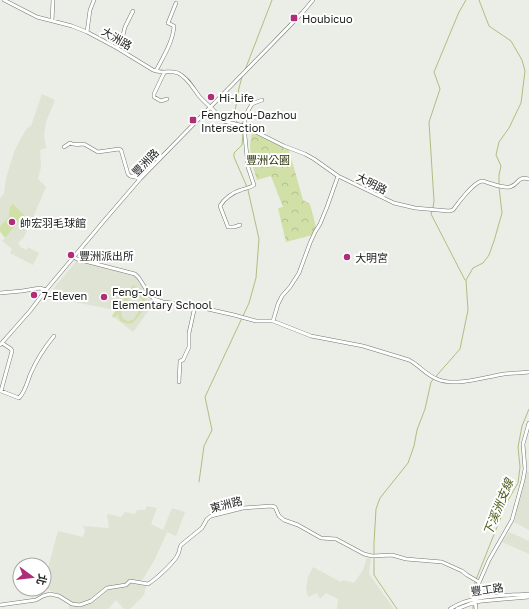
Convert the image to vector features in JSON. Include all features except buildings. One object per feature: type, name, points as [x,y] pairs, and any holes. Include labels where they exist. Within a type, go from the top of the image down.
[{"type":"street","name":"大洲路","points":[[4,0],[31,15],[87,32],[156,71],[174,72],[182,76],[211,107]]},
{"type":"street","points":[[52,21],[53,0]]},
{"type":"street","points":[[87,32],[90,10],[94,0]]},
{"type":"street","name":"豐洲路","points":[[1,344],[140,179],[313,0]]},
{"type":"street","points":[[156,71],[168,48],[174,32],[174,26],[168,23],[176,3]]},
{"type":"street","points":[[117,48],[133,11]]},
{"type":"street","points":[[165,72],[162,75],[154,98],[160,101],[167,99]]},
{"type":"street","points":[[240,225],[234,227],[228,226],[220,206],[225,199],[236,192],[248,189],[254,185],[248,167],[244,126],[249,108],[252,104],[262,100]]},
{"type":"street","name":"大明路","points":[[211,107],[219,114],[223,121],[244,126],[305,154],[338,176],[394,204],[415,208],[446,211],[453,210],[477,184],[482,182],[501,187],[508,187],[515,185],[520,178],[529,179]]},
{"type":"street","points":[[64,147],[70,143],[73,145],[84,144],[98,152],[119,149],[121,150],[128,174],[140,179]]},
{"type":"street","points":[[273,321],[282,296],[293,284],[299,273],[310,243],[327,208],[338,176]]},
{"type":"street","points":[[74,257],[135,274],[149,294],[154,299],[162,302],[194,306],[256,321],[273,321],[308,335],[363,346],[414,362],[434,378],[441,381],[467,381],[504,374],[529,372]]},
{"type":"street","points":[[0,293],[40,288],[46,290]]},
{"type":"street","points":[[179,382],[180,361],[189,347],[188,333],[194,306]]},
{"type":"street","points":[[1,344],[12,350],[1,391],[19,398],[23,394],[30,375],[44,349],[54,336]]},
{"type":"street","points":[[476,609],[475,592],[479,582],[489,560],[512,520],[525,469],[523,444],[529,423]]},
{"type":"street","name":"東洲路","points":[[0,605],[36,600],[50,594],[57,595],[72,604],[80,605],[91,602],[107,588],[126,585],[130,581],[148,584],[173,562],[179,552],[179,547],[202,528],[209,517],[214,514],[243,508],[271,506],[275,507],[279,516],[284,520],[298,525],[324,539],[336,540],[361,553],[374,556],[392,555],[406,559],[442,562],[462,570],[467,575],[479,582]]},
{"type":"street","name":"豐工路","points":[[450,609],[461,603],[494,596],[529,594]]},
{"type":"street","name":"豐工路","points":[[457,609],[475,600],[529,597]]},
{"type":"shaded area","points":[[42,94],[55,100],[46,122],[44,136],[46,148],[40,150],[41,167],[38,179],[46,187],[24,237],[18,243],[20,247],[27,250],[28,247],[39,253],[33,265],[10,253],[12,249],[2,241],[6,237],[0,232],[0,198],[4,193],[6,178],[14,152],[27,128],[31,126]]},
{"type":"shaded area","name":"Feng-Jou Elementary School","points":[[78,259],[139,278],[145,294],[156,301],[133,332],[113,316],[115,310],[59,299],[63,290],[53,289]]},
{"type":"shaded area","points":[[526,471],[529,472],[529,530],[514,522]]},
{"type":"shaded area","points":[[147,506],[157,508],[151,524],[163,530],[172,508],[185,512],[176,536],[167,532],[155,559],[140,584],[146,586],[144,595],[130,609],[124,609],[116,600],[108,609],[69,609],[69,604],[65,598],[52,591],[51,557],[58,531],[83,537],[85,531],[83,526],[109,528],[108,514],[121,517],[125,512],[135,514],[137,510],[145,510]]},
{"type":"shaded area","points":[[509,532],[529,541],[529,554],[502,542]]},
{"type":"shaded area","points":[[367,557],[371,559],[369,574],[394,609],[337,609],[338,599],[326,593],[320,599],[317,593],[308,597],[306,589],[308,577],[313,567],[341,582],[343,580],[354,583],[363,570]]},
{"type":"green space","name":"豐洲公園","points":[[252,131],[289,150],[303,200],[310,204],[316,227],[312,235],[286,242],[278,208],[283,207],[271,176],[257,180],[251,161],[250,145]]},
{"type":"green space","name":"帥宏羽毛球館","points":[[13,204],[24,215],[5,238],[0,231],[0,227],[9,217],[10,207]]},
{"type":"green space","points":[[133,285],[136,286],[132,293],[143,296],[146,301],[145,307],[140,315],[133,323],[128,324],[120,321],[118,314],[114,318],[112,316]],"holes":[[[130,297],[138,297],[141,299],[142,305],[133,320],[127,321],[123,319],[121,313],[124,305]]]},
{"type":"waterway","points":[[245,70],[272,0]]},
{"type":"waterway","points":[[433,208],[434,201],[429,122],[440,89],[434,72],[459,12],[466,0]]},
{"type":"waterway","points":[[479,0],[489,26],[511,41],[522,60],[525,71],[521,103],[509,128],[499,142],[496,155],[501,166],[499,184]]},
{"type":"waterway","points":[[238,124],[234,117],[242,77]]},
{"type":"waterway","points":[[240,127],[243,133],[242,145],[234,153],[234,157],[247,187]]},
{"type":"waterway","points":[[397,609],[374,575],[376,509],[380,498],[408,463],[414,446],[417,430],[425,409],[431,382],[460,349],[468,310],[466,280],[473,268],[483,263],[489,255],[494,241],[502,213],[499,187]]},
{"type":"waterway","points":[[199,482],[204,446],[212,430],[205,397],[249,303],[256,278],[259,239],[248,190]]},
{"type":"waterway","points":[[432,211],[431,214],[465,280]]},
{"type":"waterway","name":"下溪洲支線","points":[[474,592],[477,577],[507,502],[518,483],[520,467],[518,447],[522,426],[529,409]]},
{"type":"place","name":"Houbicuo","points":[[294,18]]},
{"type":"place","name":"Hi-Life","points":[[211,97]]},
{"type":"place","name":"Fengzhou-Dazhou Intersection","points":[[193,120]]},
{"type":"place","name":"帥宏羽毛球館","points":[[12,222]]},
{"type":"place","name":"豐洲派出所","points":[[71,255]]},
{"type":"place","name":"大明宮","points":[[347,257]]},
{"type":"place","name":"7-Eleven","points":[[34,295]]},
{"type":"place","name":"Feng-Jou Elementary School","points":[[104,297]]}]
